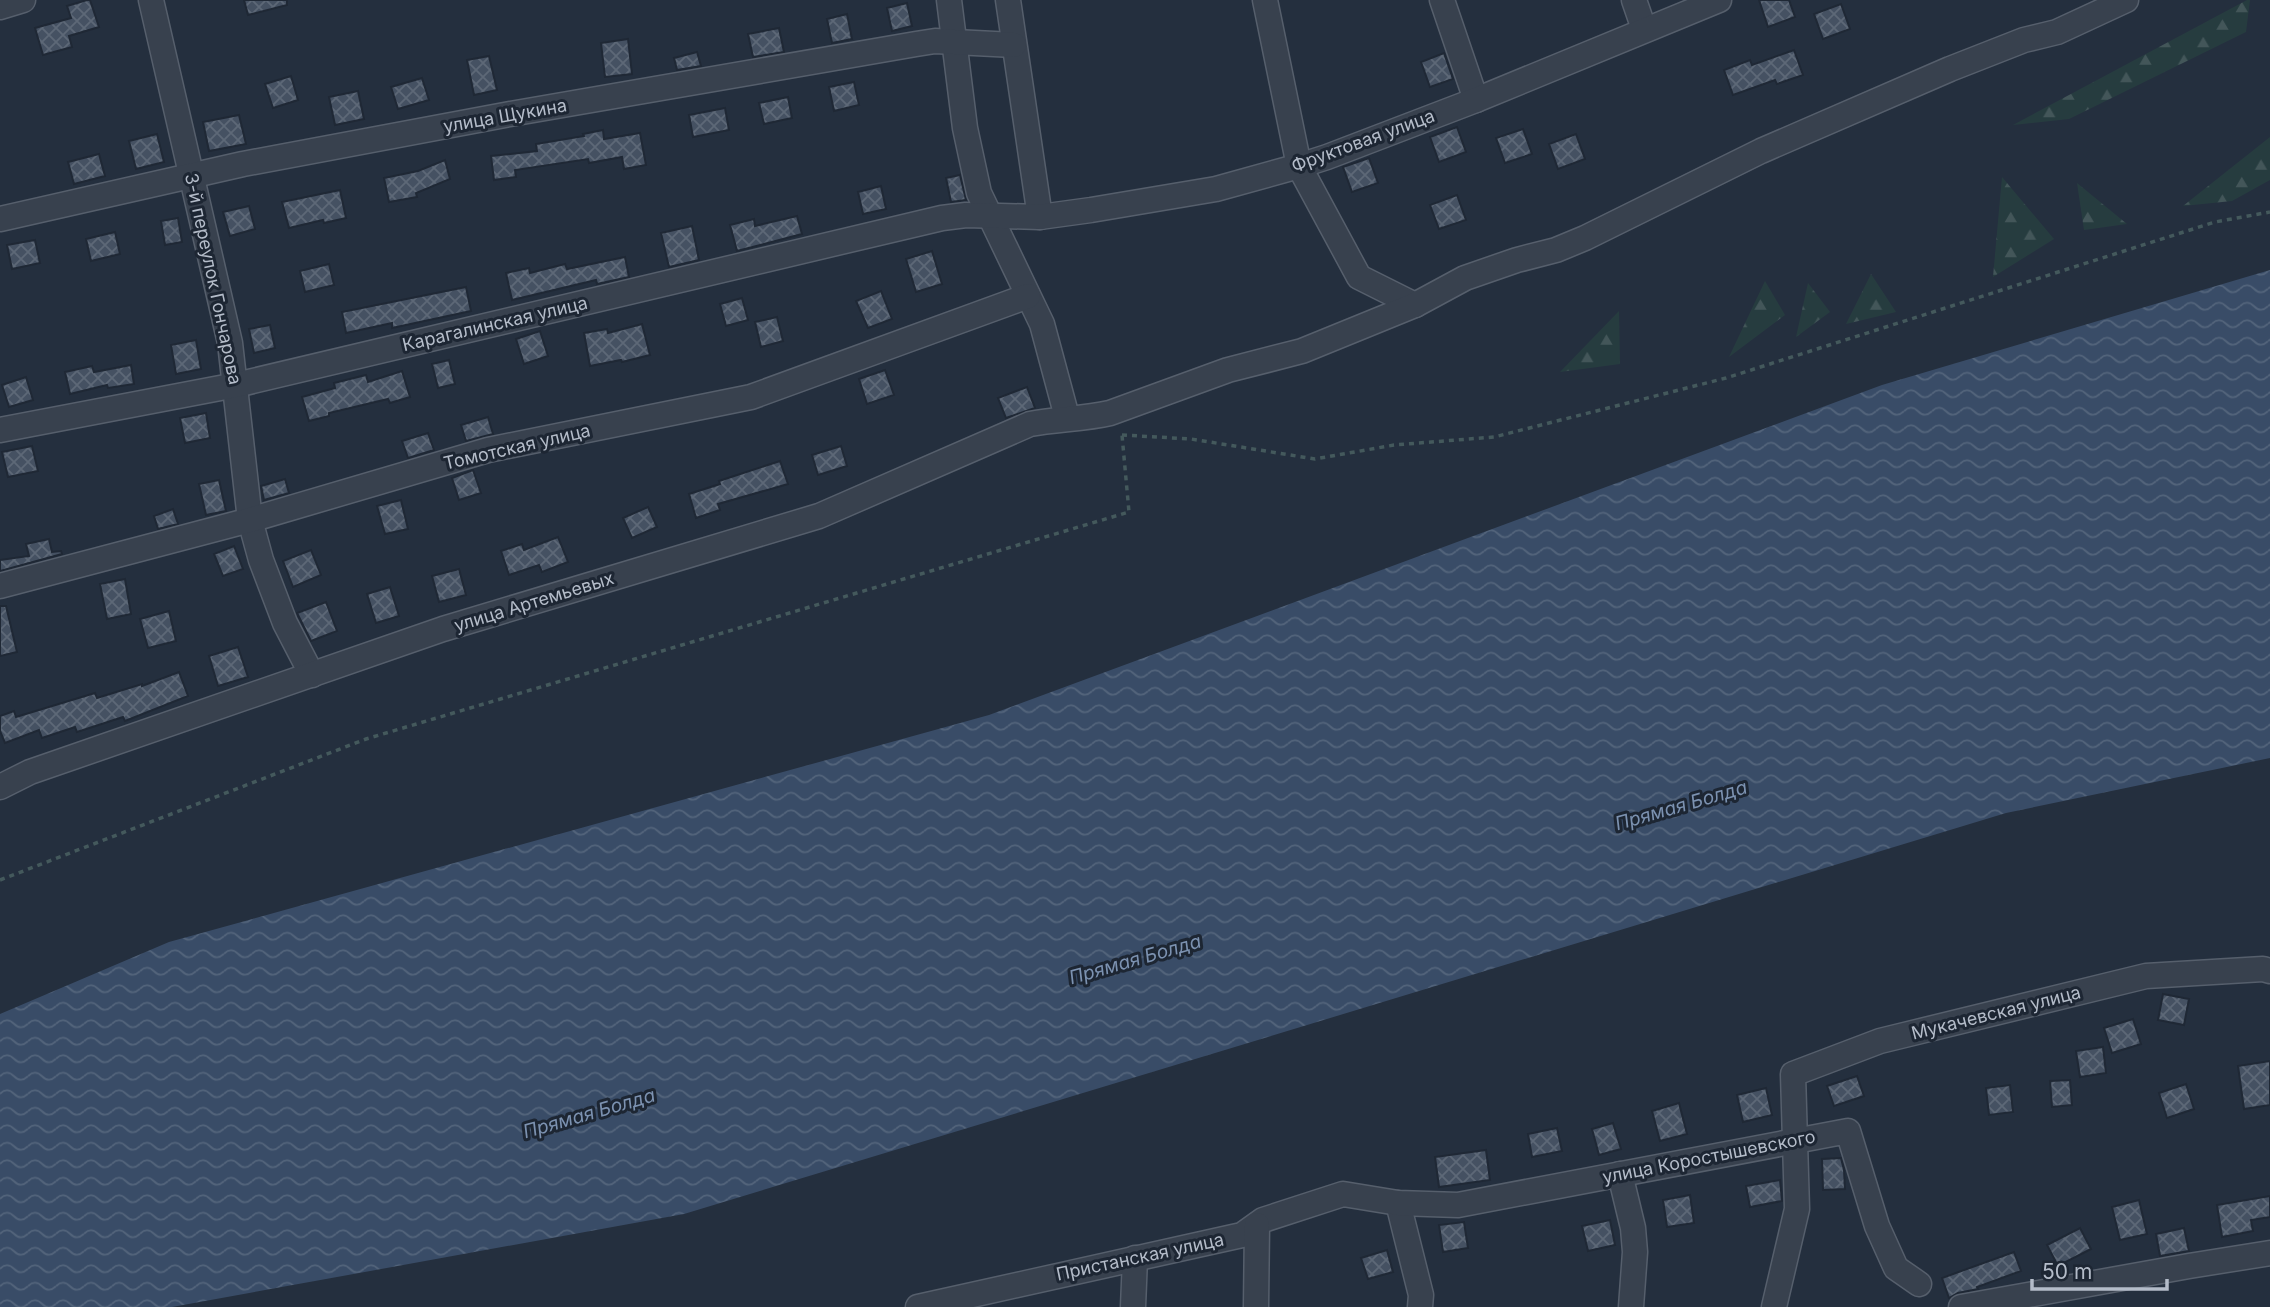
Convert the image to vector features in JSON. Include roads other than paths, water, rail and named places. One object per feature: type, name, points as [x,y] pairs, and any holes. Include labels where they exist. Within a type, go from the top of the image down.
[{"type":"street","points":[[0,7],[23,0]]},
{"type":"street","name":"3-й переулок Гончарова","points":[[152,0],[230,343],[250,520],[261,560],[285,623],[312,676]]},
{"type":"street","points":[[949,0],[965,128],[979,193],[1042,324],[1068,417]]},
{"type":"street","points":[[1008,0],[1040,217]]},
{"type":"street","points":[[1265,0],[1299,166],[1359,277],[1415,305]]},
{"type":"street","points":[[1442,0],[1476,100]]},
{"type":"street","points":[[1634,0],[1644,29]]},
{"type":"street","name":"Фруктовая улица","points":[[989,216],[1040,217],[1216,189],[1299,166],[1476,100],[1719,0]]},
{"type":"street","name":"улица Артемьевых","points":[[0,787],[30,772],[443,629],[819,516],[1030,424],[1068,417],[1090,418],[1110,413],[1228,370],[1302,351],[1415,305],[1465,278],[1556,250],[1585,238],[1761,151],[1950,68],[2024,40],[2057,32],[2126,0]]},
{"type":"street","name":"улица Щукина","points":[[0,219],[243,164],[510,114],[916,44],[953,42],[1014,45]]},
{"type":"street","name":"Карагалинская улица","points":[[0,430],[236,385],[942,218],[989,216]]},
{"type":"street","name":"Томотская улица","points":[[0,586],[250,520],[488,450],[751,397],[1028,296]]},
{"type":"street","name":"Мукачевская улица","points":[[1796,1141],[1793,1074],[1880,1041],[2146,976],[2270,971]]},
{"type":"street","name":"улица Коростышевского","points":[[1398,1203],[1458,1205],[1848,1130],[1877,1226],[1896,1268],[1919,1284]]},
{"type":"street","points":[[1774,1307],[1797,1209],[1796,1141]]},
{"type":"street","points":[[1620,1174],[1633,1228],[1635,1252],[1631,1307]]},
{"type":"street","name":"Пристанская улица","points":[[918,1307],[1242,1235],[1263,1220],[1343,1194],[1398,1203]]},
{"type":"street","points":[[1398,1203],[1421,1295],[1419,1307]]},
{"type":"street","points":[[1256,1307],[1257,1224]]},
{"type":"street","points":[[1961,1307],[2270,1253]]},
{"type":"street","points":[[1133,1307],[1135,1258]]},
{"type":"water","name":"Прямая Болда","points":[[2270,270],[2270,758],[2006,813],[684,1214],[172,1307],[0,1307],[0,1014],[169,942],[989,715],[1882,385]]}]
